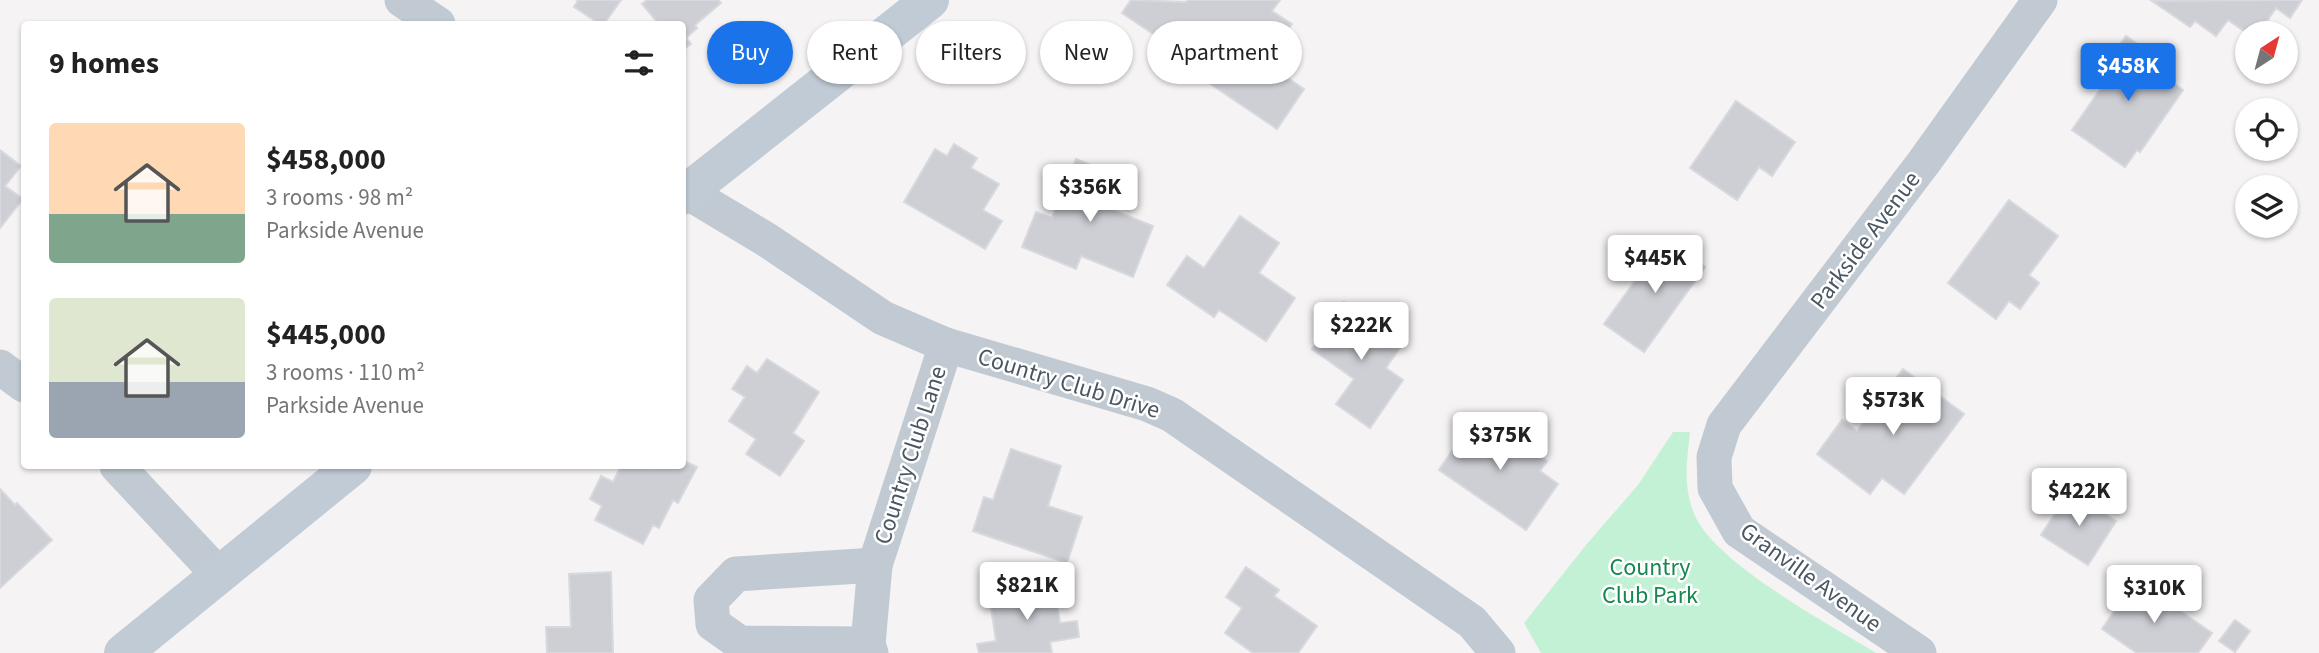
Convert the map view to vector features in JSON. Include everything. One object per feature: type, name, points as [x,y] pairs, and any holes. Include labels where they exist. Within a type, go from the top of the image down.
[{"type":"street","points":[[402,0],[434,21]]},
{"type":"street","points":[[686,190],[930,0]]},
{"type":"street","name":"Parkside Avenue","points":[[1715,488],[1714,457],[1724,425],[1910,181],[2039,0]]},
{"type":"street","name":"Country Club Drive","points":[[686,193],[766,240],[883,318],[946,345],[1147,404],[1172,415],[1472,622],[1498,653]]},
{"type":"street","name":"Country Club Lane","points":[[875,565],[736,573],[711,600],[713,624],[740,643],[869,648],[875,565],[946,345]]},
{"type":"street","points":[[0,367],[21,383]]},
{"type":"street","points":[[120,469],[219,575]]},
{"type":"street","points":[[123,653],[349,469]]},
{"type":"street","name":"Granville Avenue","points":[[1715,488],[1739,531],[1919,653]]},
{"type":"green space","name":"Country Club Park","points":[[1673,432],[1690,432],[1687,472],[1693,511],[1704,530],[1722,550],[1773,590],[1876,653],[1541,653],[1524,623],[1638,485]]},
{"type":"building","points":[[576,0],[621,0],[606,21],[595,21],[574,7],[578,1]]},
{"type":"building","points":[[647,0],[718,0],[721,3],[695,25],[697,28],[686,38],[686,21],[656,21],[642,4]]},
{"type":"building","points":[[1131,0],[1280,0],[1272,11],[1287,21],[1147,21],[1147,30],[1122,13]]},
{"type":"building","points":[[2302,0],[2290,18],[2276,8],[2267,21],[2235,21],[2235,25],[2228,20],[2216,36],[2195,21],[2190,27],[2152,1]]},
{"type":"building","points":[[2126,36],[2168,66],[2162,75],[2183,90],[2140,152],[2137,150],[2125,167],[2072,130],[2108,78],[2100,73]]},
{"type":"building","points":[[1210,84],[1297,84],[1304,89],[1277,129]]},
{"type":"building","points":[[1736,101],[1795,142],[1772,176],[1759,167],[1737,200],[1690,168]]},
{"type":"building","points":[[954,144],[977,158],[971,168],[999,184],[983,210],[1002,221],[985,249],[904,202],[935,149],[947,156]]},
{"type":"building","points":[[0,150],[21,166],[5,186],[21,198],[21,202],[0,228]]},
{"type":"building","points":[[1076,159],[1125,179],[1113,210],[1153,226],[1133,277],[1081,256],[1076,269],[1022,247],[1036,212],[1052,218]]},
{"type":"building","points":[[2009,200],[2058,236],[2029,275],[2039,283],[2020,309],[2009,301],[1996,319],[1948,283]]},
{"type":"building","points":[[1240,216],[1279,243],[1259,273],[1295,298],[1266,341],[1219,310],[1214,317],[1167,285],[1187,256],[1204,268]]},
{"type":"building","points":[[1666,238],[1705,267],[1644,352],[1604,324]]},
{"type":"building","points":[[1344,302],[1404,342],[1386,368],[1403,380],[1370,428],[1336,404],[1354,379],[1312,349]]},
{"type":"building","points":[[767,359],[819,392],[793,433],[804,441],[780,476],[746,454],[756,439],[729,421],[745,397],[732,389],[747,366],[757,373]]},
{"type":"building","points":[[1903,369],[1964,414],[1904,494],[1882,478],[1870,494],[1817,454],[1842,420],[1857,431]]},
{"type":"building","points":[[1477,414],[1547,461],[1540,471],[1558,484],[1526,530],[1439,470]]},
{"type":"building","points":[[1011,449],[1061,466],[1048,506],[1082,517],[1067,563],[973,531],[984,497],[993,500]]},
{"type":"building","points":[[686,462],[697,467],[678,503],[673,500],[659,528],[653,525],[643,544],[595,520],[602,506],[590,499],[601,476],[613,482],[620,469],[686,469]]},
{"type":"building","points":[[0,489],[52,540],[0,588]]},
{"type":"building","points":[[2070,491],[2116,521],[2088,565],[2041,535]]},
{"type":"building","points":[[1246,567],[1279,590],[1274,596],[1317,626],[1298,653],[1253,653],[1225,633],[1242,608],[1226,597]]},
{"type":"building","points":[[611,572],[613,653],[547,653],[546,627],[571,627],[569,574]]},
{"type":"building","points":[[2136,580],[2212,633],[2198,653],[2137,653],[2102,629]]},
{"type":"building","points":[[1054,584],[1060,623],[1077,621],[1079,637],[1050,642],[1052,653],[979,653],[977,644],[996,641],[989,594]]},
{"type":"building","points":[[2235,620],[2250,631],[2235,652],[2219,641]]}]
